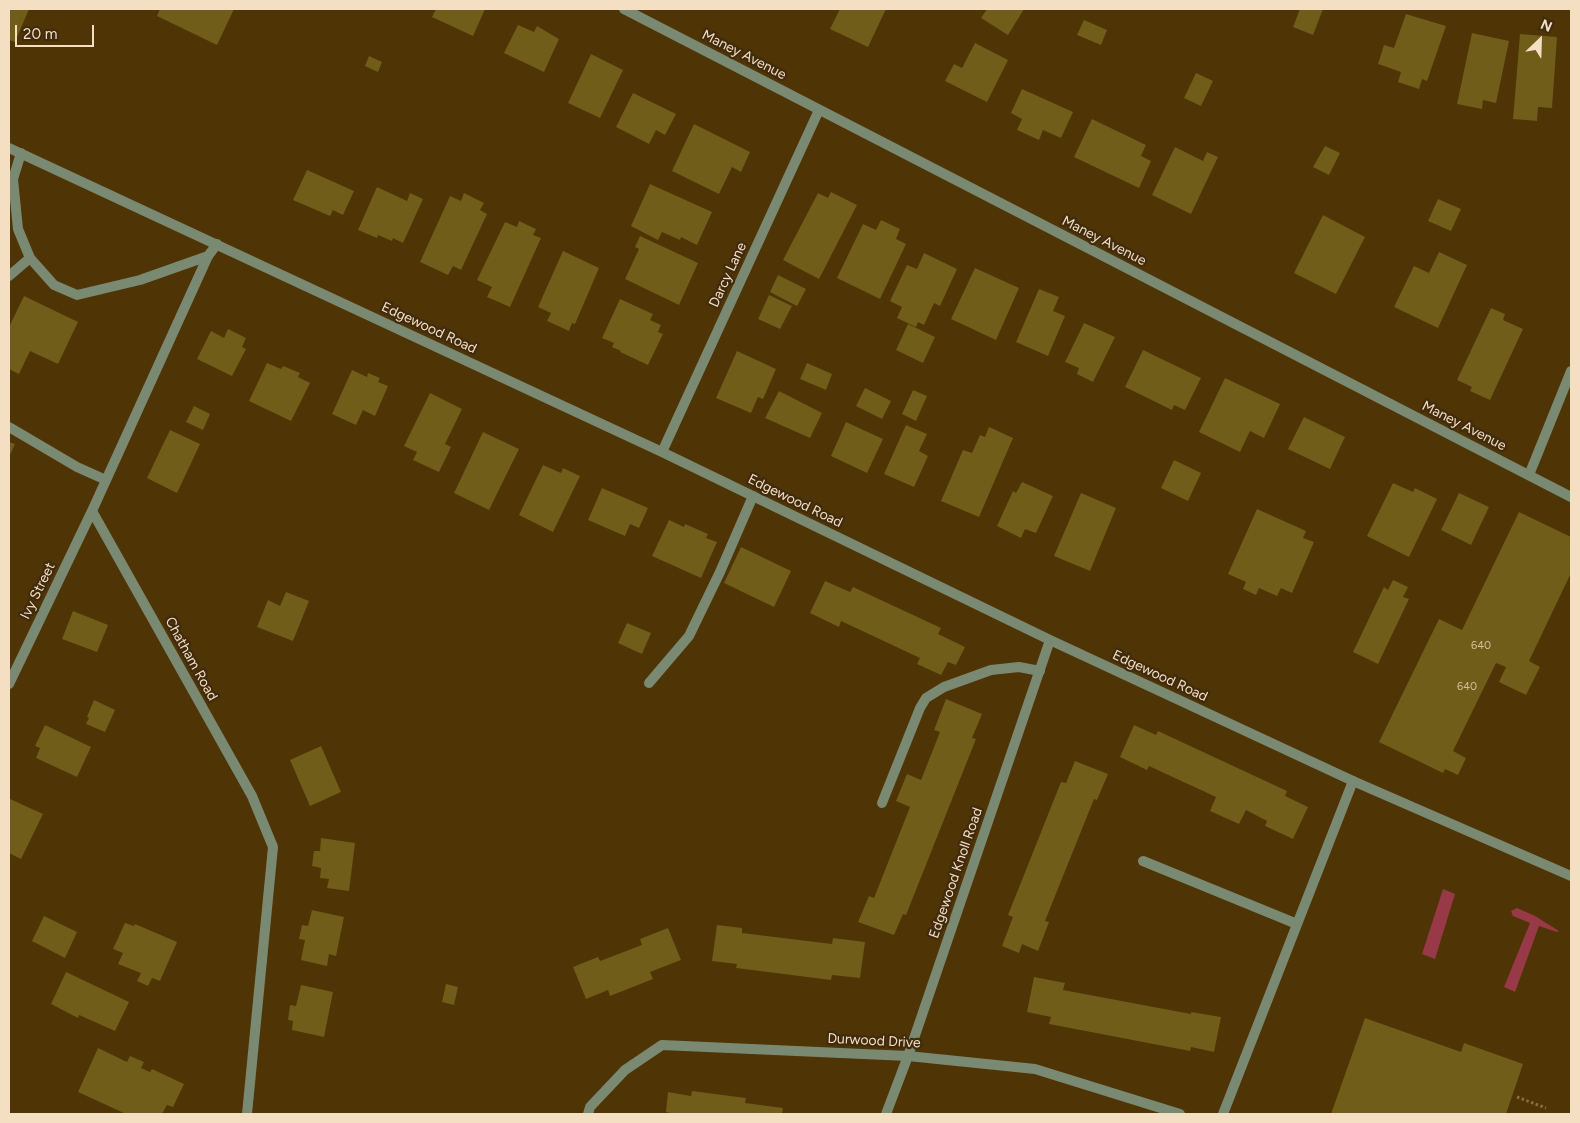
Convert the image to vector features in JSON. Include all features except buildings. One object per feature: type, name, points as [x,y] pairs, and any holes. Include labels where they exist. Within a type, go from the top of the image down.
[{"type":"street","name":"Maney Avenue","points":[[624,9],[1571,497]]},
{"type":"street","name":"Darcy Lane","points":[[662,452],[819,110]]},
{"type":"street","name":"Edgewood Road","points":[[9,148],[662,452],[1050,640],[1353,781],[1571,876]]},
{"type":"street","points":[[21,153],[13,179],[18,229],[30,258],[54,285],[77,294],[140,280],[208,256]]},
{"type":"street","points":[[92,511],[208,256],[217,244]]},
{"type":"street","points":[[9,276],[30,258]]},
{"type":"street","points":[[1529,476],[1571,371]]},
{"type":"street","points":[[9,426],[78,467],[106,480]]},
{"type":"street","points":[[649,683],[689,636],[720,572],[753,496]]},
{"type":"street","name":"Ivy Street","points":[[9,684],[92,511]]},
{"type":"street","name":"Chatham Road","points":[[92,511],[252,796],[272,847],[247,1114]]},
{"type":"street","name":"Edgewood Knoll Road","points":[[886,1114],[908,1056],[1050,640]]},
{"type":"street","points":[[882,803],[920,708],[926,698],[944,687],[991,670],[1019,667],[1040,671]]},
{"type":"street","points":[[1223,1114],[1353,781]]},
{"type":"street","points":[[1143,861],[1297,924]]},
{"type":"street","name":"Durwood Drive","points":[[588,1114],[590,1107],[625,1070],[662,1044],[908,1056],[1035,1069],[1158,1111],[1180,1114]]},
{"type":"path","points":[[1517,1097],[1546,1108]]},
{"type":"shaded area","points":[[1443,889],[1455,894],[1435,959],[1422,954]]},
{"type":"shaded area","points":[[1517,908],[1535,916],[1559,931],[1539,926],[1515,992],[1504,987],[1530,923],[1513,916],[1511,911]]}]
